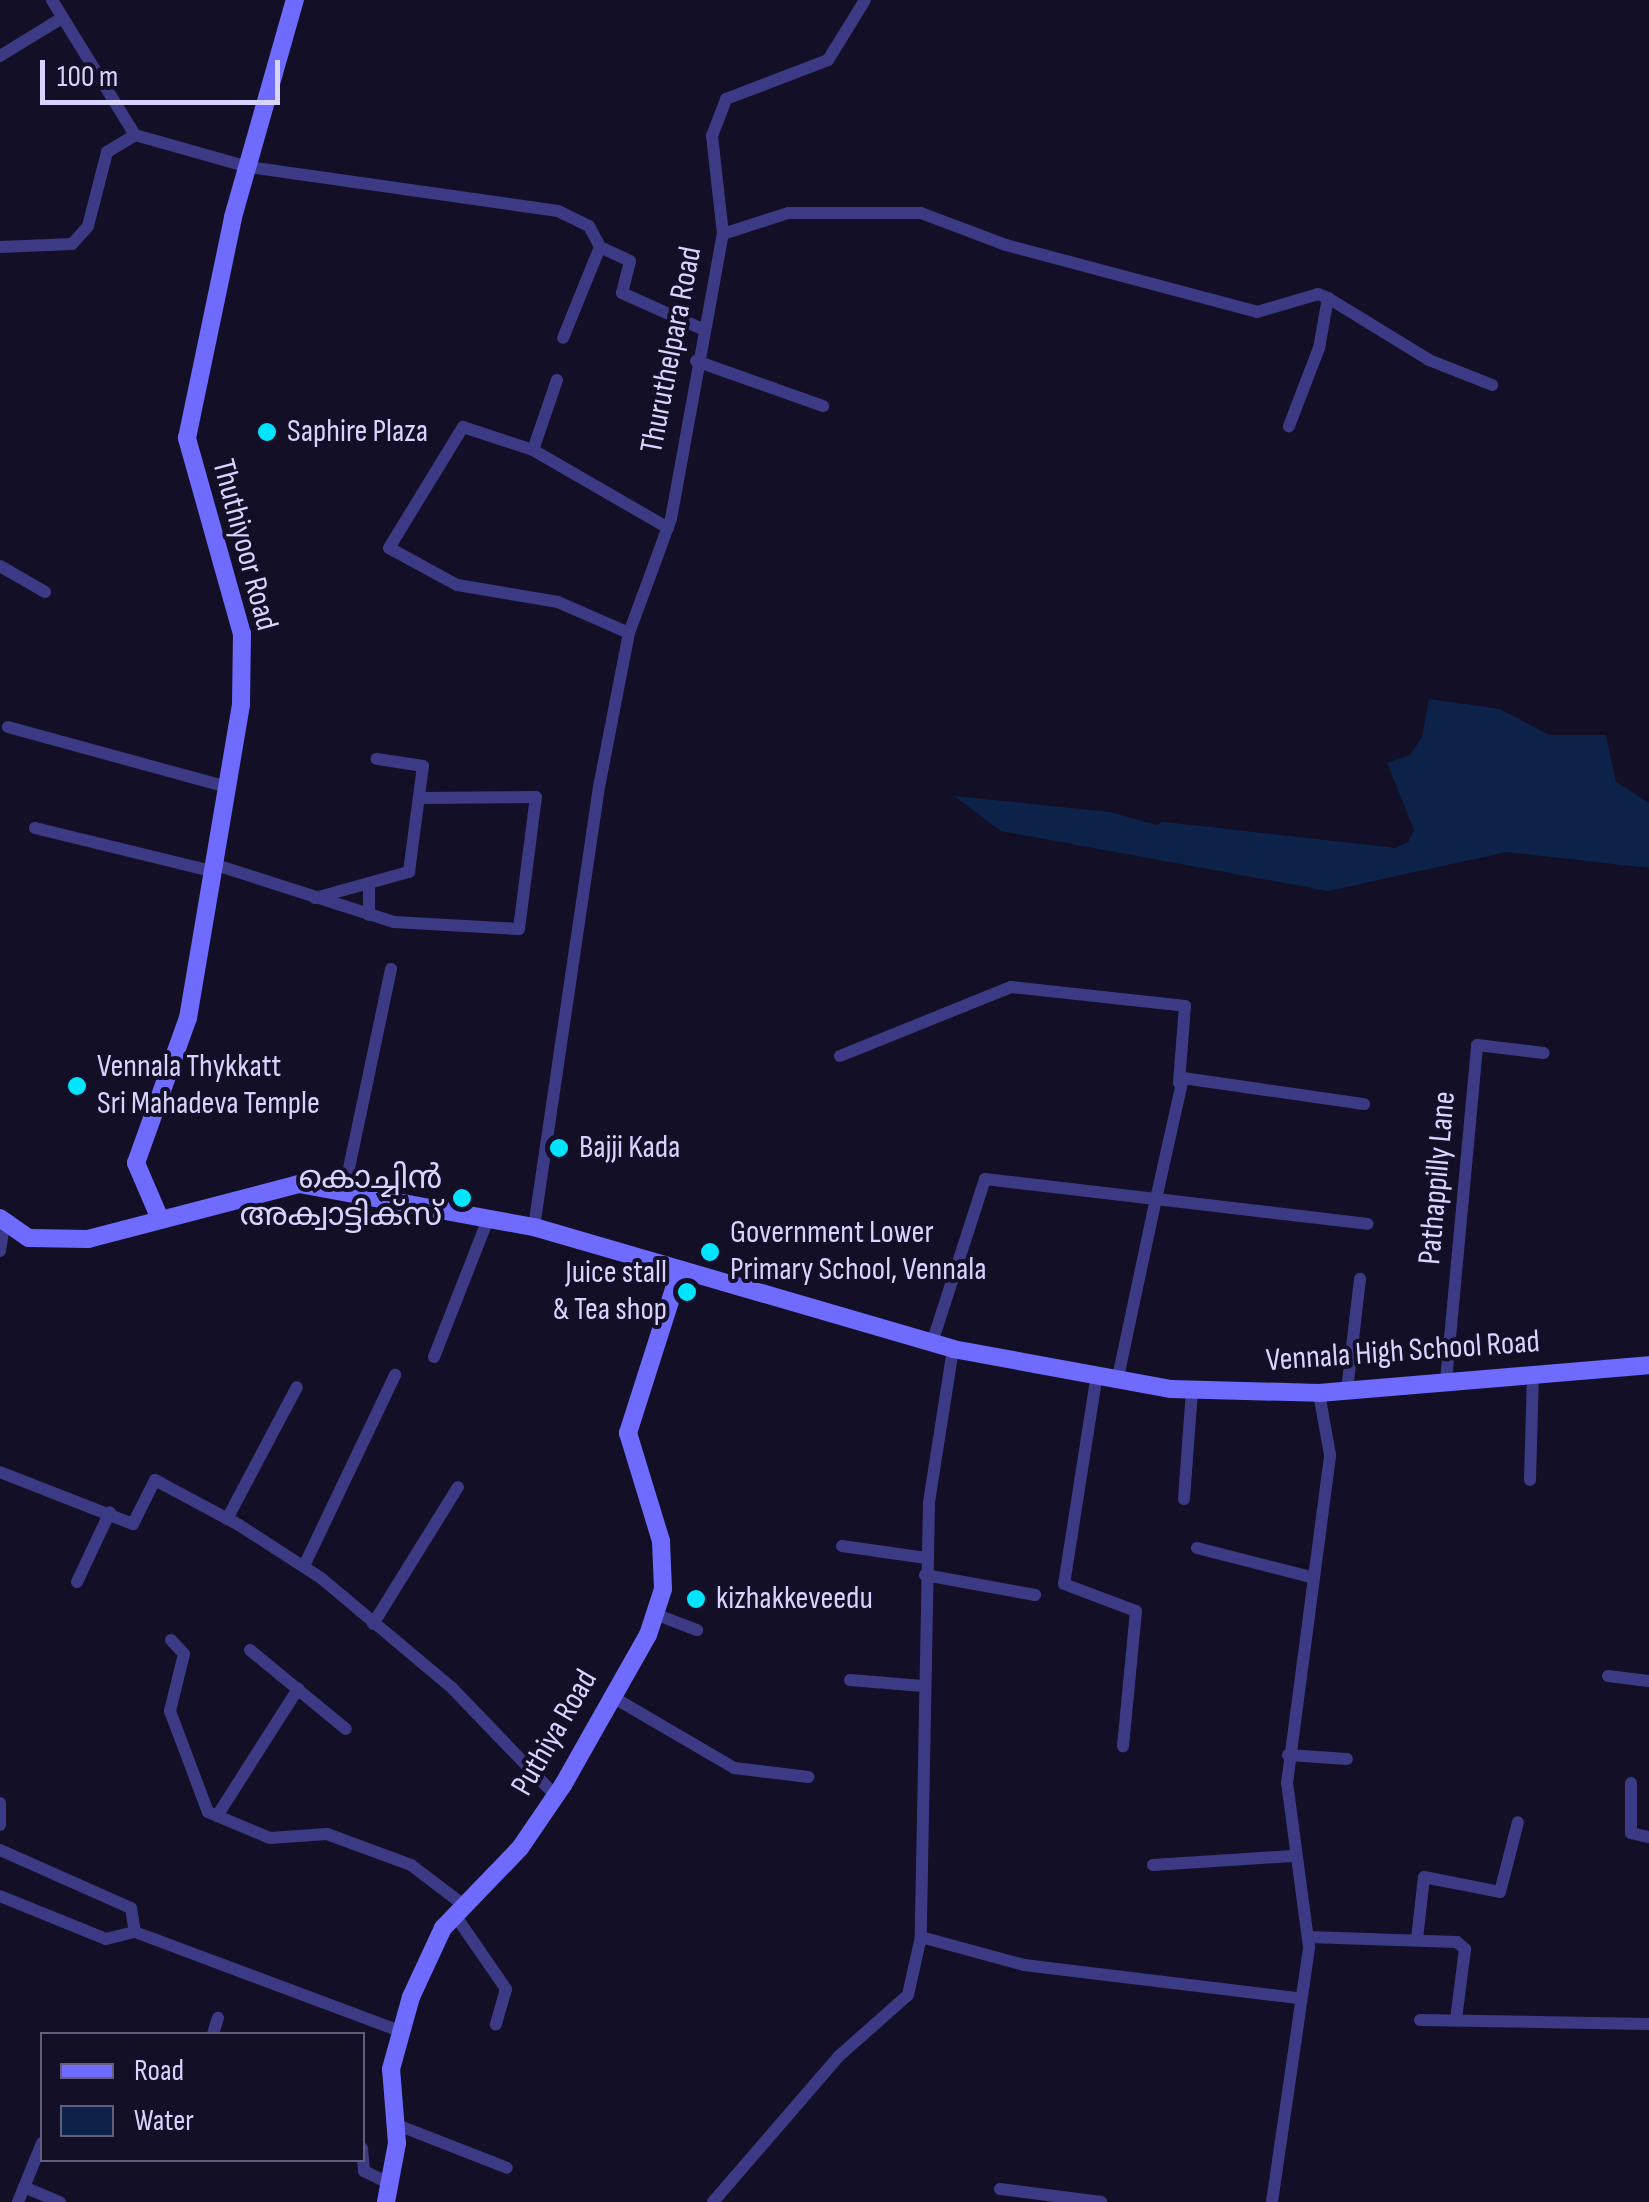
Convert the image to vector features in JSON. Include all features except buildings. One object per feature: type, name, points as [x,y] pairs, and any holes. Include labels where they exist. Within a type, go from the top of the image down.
[{"type":"main road","name":"Thuthiyoor Road","points":[[160,1219],[136,1163],[173,1076],[227,786],[242,634],[187,438],[249,167],[295,0]]},
{"type":"main road","name":"Vennala High School Road","points":[[3,1220],[29,1238],[88,1239],[300,1184],[534,1227],[952,1349],[1096,1380],[1192,1390],[1319,1393],[1649,1365]]},
{"type":"main road","name":"Puthiya Road","points":[[388,2193],[396,2124],[392,2070],[402,2032],[460,1910],[556,1796],[655,1614],[661,1541],[628,1432],[680,1270]]},
{"type":"street","points":[[52,0],[135,135],[249,167],[558,211],[589,226],[600,247],[630,261],[622,293],[702,329]]},
{"type":"street","points":[[723,234],[712,136],[726,99],[828,60],[865,0]]},
{"type":"street","points":[[0,56],[62,18]]},
{"type":"street","points":[[0,246],[72,244],[88,226],[107,152],[135,135]]},
{"type":"street","name":"Thuruthelpara Road","points":[[534,1227],[566,969],[629,633],[668,528],[702,329],[723,234],[788,213],[921,213],[1006,246],[1256,312],[1328,298]]},
{"type":"street","points":[[564,338],[600,247]]},
{"type":"street","points":[[1289,426],[1328,298],[1429,360],[1492,385]]},
{"type":"street","points":[[696,362],[822,406]]},
{"type":"street","points":[[533,450],[556,380]]},
{"type":"street","points":[[629,633],[558,602],[456,585],[389,548],[463,427],[533,450],[668,528]]},
{"type":"street","points":[[0,566],[45,592]]},
{"type":"street","points":[[8,726],[227,786]]},
{"type":"street","points":[[312,899],[409,872],[422,798],[423,766],[378,759]]},
{"type":"street","points":[[35,828],[213,868],[369,915],[519,930],[536,797],[422,798]]},
{"type":"street","points":[[369,883],[369,915]]},
{"type":"street","points":[[344,1192],[391,969]]},
{"type":"street","points":[[840,1056],[1012,987],[1184,1006],[1179,1083],[1117,1382]]},
{"type":"street","name":"Pathappilly Lane","points":[[1446,1382],[1478,1045],[1544,1053]]},
{"type":"street","points":[[1179,1083],[1364,1104]]},
{"type":"street","points":[[932,1343],[985,1178],[1368,1224]]},
{"type":"street","points":[[434,1357],[488,1219]]},
{"type":"street","points":[[0,1251],[3,1220]]},
{"type":"street","points":[[1347,1390],[1360,1279]]},
{"type":"street","points":[[713,2202],[840,2056],[908,1994],[921,1937],[926,1558],[952,1349]]},
{"type":"street","points":[[1530,1480],[1533,1374]]},
{"type":"street","points":[[304,1566],[395,1375]]},
{"type":"street","points":[[1096,1380],[1064,1584],[1136,1612],[1123,1746]]},
{"type":"street","points":[[228,1520],[297,1387]]},
{"type":"street","points":[[1184,1499],[1192,1390]]},
{"type":"street","points":[[1272,2202],[1308,1937],[1294,1856],[1288,1755],[1330,1455],[1319,1393]]},
{"type":"street","points":[[0,1472],[133,1524],[155,1480],[228,1520],[304,1566],[452,1688],[556,1796]]},
{"type":"street","points":[[372,1624],[458,1487]]},
{"type":"street","points":[[76,1582],[110,1512]]},
{"type":"street","points":[[842,1546],[926,1558]]},
{"type":"street","points":[[1197,1548],[1311,1576]]},
{"type":"street","points":[[925,1575],[1035,1595]]},
{"type":"street","points":[[655,1614],[698,1630]]},
{"type":"street","points":[[171,1640],[184,1654],[170,1711],[217,1816],[270,1838],[327,1834],[411,1864],[460,1910],[506,1990],[496,2025]]},
{"type":"street","points":[[250,1650],[346,1729]]},
{"type":"street","points":[[1608,1676],[1649,1681]]},
{"type":"street","points":[[850,1680],[923,1686]]},
{"type":"street","points":[[217,1816],[298,1689]]},
{"type":"street","points":[[611,1696],[734,1768],[808,1777]]},
{"type":"street","points":[[1288,1755],[1348,1759]]},
{"type":"street","points":[[1631,1783],[1631,1833],[1649,1837]]},
{"type":"street","points":[[0,1803],[0,1825]]},
{"type":"street","points":[[1417,1939],[1424,1878],[1500,1892],[1518,1822]]},
{"type":"street","points":[[0,1850],[131,1908],[136,1932]]},
{"type":"street","points":[[1153,1865],[1294,1856]]},
{"type":"street","points":[[0,1896],[106,1938],[136,1932],[402,2032]]},
{"type":"street","points":[[921,1937],[1024,1965],[1298,1998]]},
{"type":"street","points":[[1308,1937],[1417,1939],[1465,1948],[1456,2019]]},
{"type":"street","points":[[214,2032],[218,2018]]},
{"type":"street","points":[[1420,2020],[1649,2024]]},
{"type":"street","points":[[396,2124],[508,2168]]},
{"type":"street","points":[[18,2202],[40,2148]]},
{"type":"street","points":[[363,2162],[364,2171],[388,2193]]},
{"type":"street","points":[[24,2187],[60,2202]]},
{"type":"street","points":[[1000,2188],[1101,2202]]},
{"type":"water","points":[[1429,699],[1500,709],[1549,735],[1606,735],[1616,782],[1649,803],[1649,868],[1507,852],[1328,891],[1001,831],[954,796],[1110,812],[1192,835],[1397,865],[1414,830],[1387,763],[1410,755],[1422,737]]},
{"type":"waterway","points":[[1164,831],[1397,857],[1428,843]]},
{"type":"place","name":"Saphire Plaza","points":[[267,432]]},
{"type":"place","name":"Vennala Thykkatt Sri Mahadeva Temple","points":[[77,1086]]},
{"type":"place","name":"Bajji Kada","points":[[559,1148]]},
{"type":"place","name":"കൊച്ചിൻ അക്വാട്ടിക്സ്","points":[[462,1198]]},
{"type":"place","name":"Government Lower Primary School, Vennala","points":[[710,1252]]},
{"type":"place","name":"Juice stall & Tea shop","points":[[687,1292]]},
{"type":"place","name":"kizhakkeveedu","points":[[696,1599]]}]
